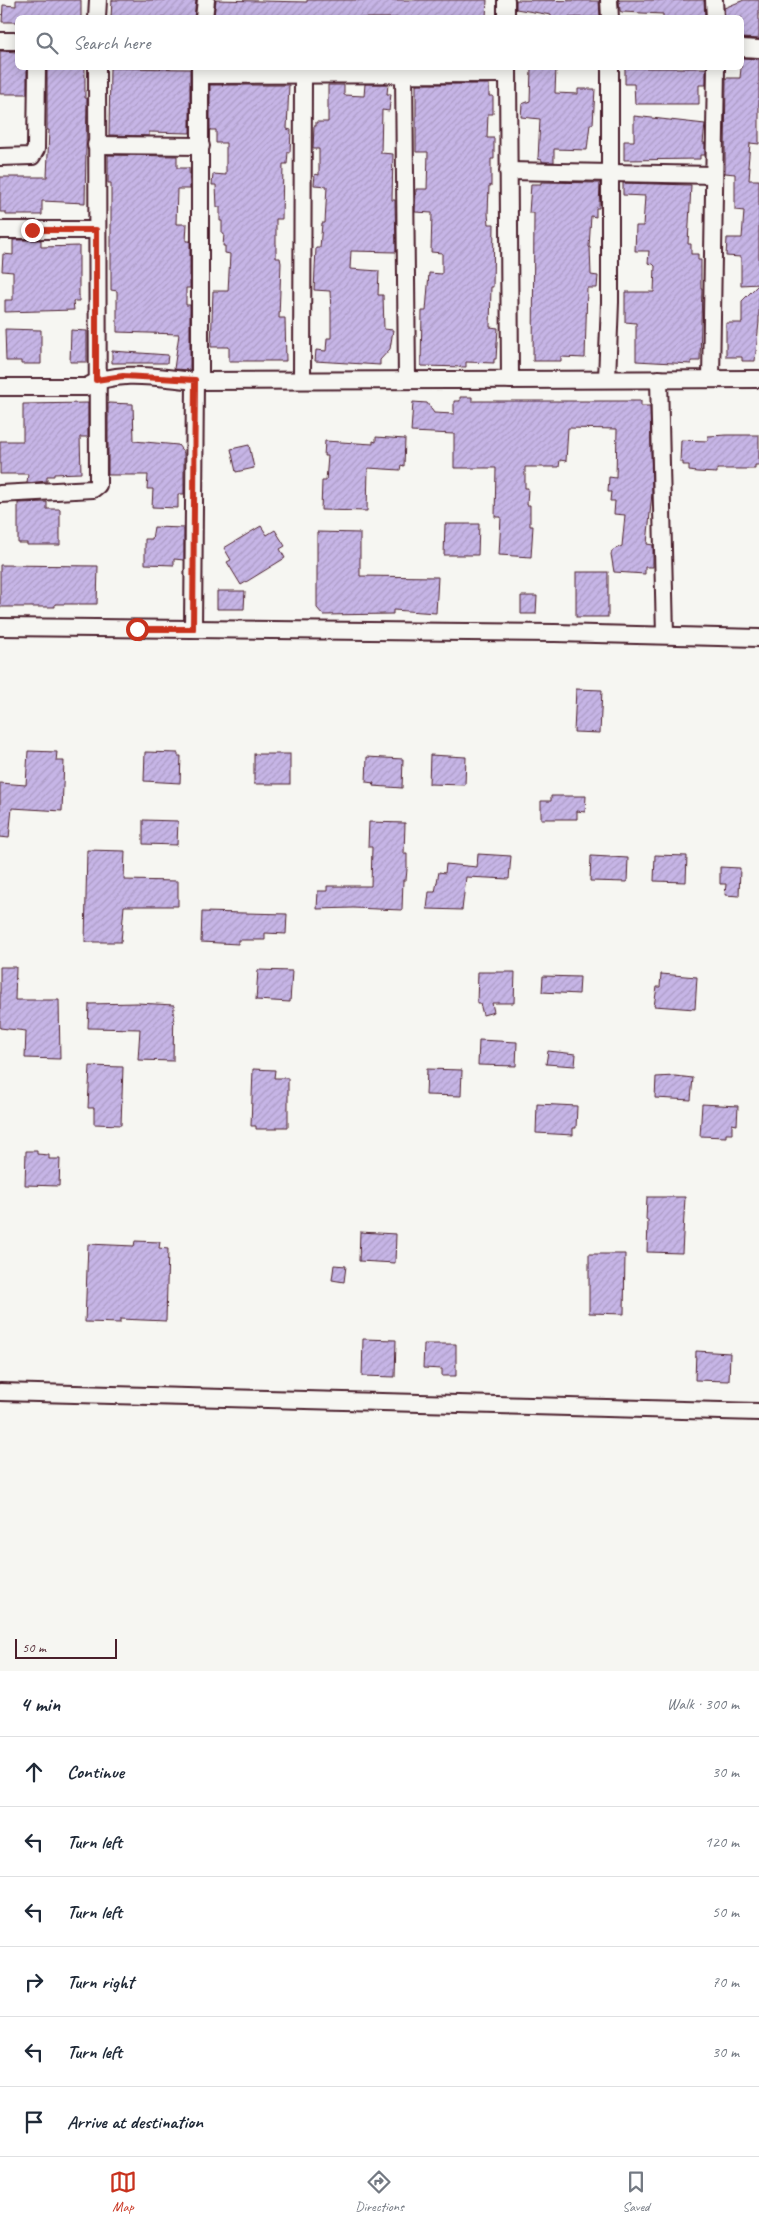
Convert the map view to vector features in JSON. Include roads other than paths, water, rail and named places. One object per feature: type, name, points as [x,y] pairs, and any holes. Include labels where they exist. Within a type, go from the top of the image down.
[{"type":"street","points":[[97,15],[98,0]]},
{"type":"street","points":[[204,15],[206,0]]},
{"type":"street","points":[[506,0],[506,15]]},
{"type":"street","points":[[609,0],[610,15]]},
{"type":"street","points":[[714,0],[715,15]]},
{"type":"street","points":[[0,41],[15,40]]},
{"type":"street","points":[[744,48],[759,49]]},
{"type":"street","points":[[0,157],[32,156],[36,149],[37,70]]},
{"type":"street","points":[[0,494],[93,489],[98,485],[96,380],[97,70]]},
{"type":"street","points":[[607,379],[611,173],[610,70]]},
{"type":"street","points":[[711,379],[714,323],[716,70]]},
{"type":"street","points":[[193,629],[201,146],[200,71],[303,75],[508,71],[510,380]]},
{"type":"street","points":[[404,74],[407,380]]},
{"type":"street","points":[[302,380],[303,75]]},
{"type":"street","points":[[96,145],[201,146]]},
{"type":"street","points":[[508,171],[714,175]]},
{"type":"street","points":[[0,230],[96,230]]},
{"type":"street","points":[[0,387],[86,387],[96,380],[123,376],[198,380],[759,379]]},
{"type":"street","points":[[659,379],[665,635]]},
{"type":"street","points":[[0,627],[665,635],[759,638]]},
{"type":"street","points":[[0,1392],[759,1412]]}]
